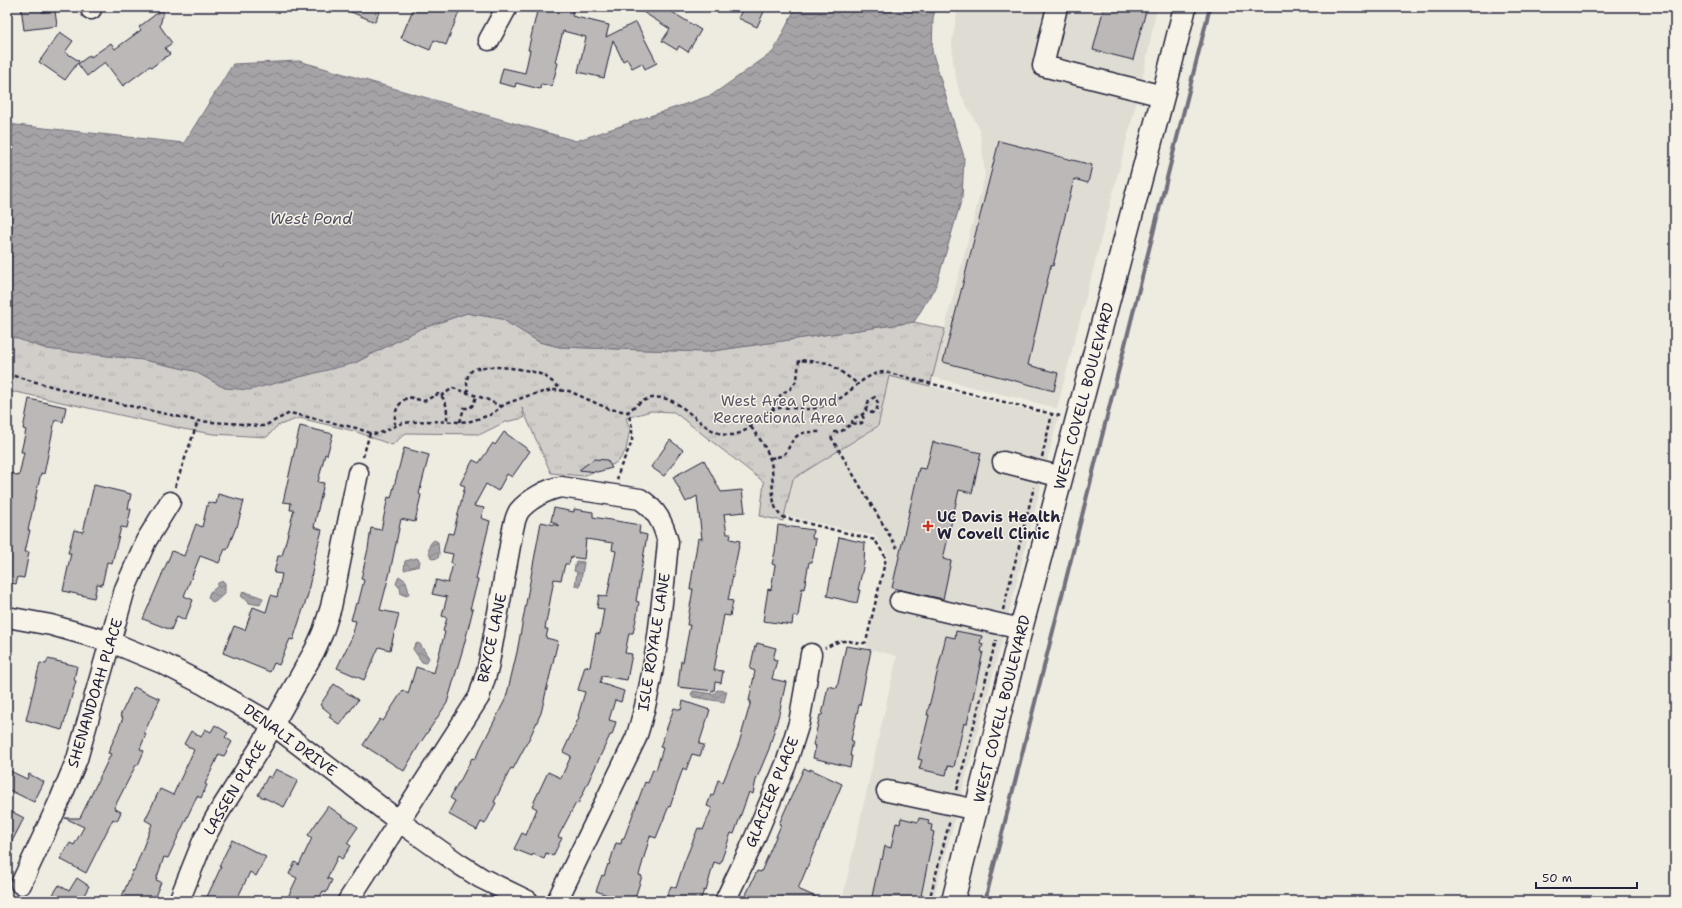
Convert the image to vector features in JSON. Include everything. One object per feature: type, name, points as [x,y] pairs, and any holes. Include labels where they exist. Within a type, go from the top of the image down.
[{"type":"main road","name":"WEST COVELL BOULEVARD","points":[[953,898],[977,810],[1021,629],[1163,96],[1185,7]]},
{"type":"street","points":[[489,40],[507,7]]},
{"type":"street","points":[[1057,7],[1043,66],[1163,96]]},
{"type":"street","points":[[1003,462],[1062,477]]},
{"type":"street","name":"LASSEN PLACE","points":[[179,901],[203,841],[216,817],[261,746],[315,650],[323,632],[331,607],[358,473]]},
{"type":"street","name":"BRYCE LANE","points":[[348,901],[479,697],[488,668],[512,530],[519,512],[542,493],[551,489],[561,488],[613,495]]},
{"type":"street","name":"ISLE ROYALE LANE","points":[[557,901],[636,738],[650,686],[668,542],[665,528],[659,516],[651,506],[640,499],[613,495]]},
{"type":"street","name":"SHENANDOAH PLACE","points":[[21,884],[60,800],[77,759],[125,589],[146,541],[170,502]]},
{"type":"street","points":[[900,601],[1021,629]]},
{"type":"street","name":"DENALI DRIVE","points":[[7,617],[51,626],[111,642],[164,664],[203,684],[272,724],[400,822],[481,878],[528,901]]},
{"type":"street","name":"GLACIER PLACE","points":[[725,901],[750,849],[786,764],[799,723],[811,654]]},
{"type":"street","points":[[887,791],[977,810]]},
{"type":"path","points":[[772,410],[781,394],[790,389],[797,380],[799,360],[829,363],[858,384]]},
{"type":"path","points":[[468,393],[466,382],[470,373],[473,370],[483,366],[513,368],[543,375],[561,390]]},
{"type":"path","points":[[628,412],[635,405],[641,402],[658,398],[669,400],[683,407],[707,428],[721,434],[736,434],[751,427],[765,414],[772,410],[782,408],[815,408],[832,402],[866,377],[876,372],[885,372],[1077,420]]},
{"type":"path","points":[[7,374],[94,398],[198,421],[264,426],[290,413],[378,434],[402,423],[426,420],[460,422],[490,415],[502,407],[530,395],[553,390],[570,391],[609,409],[628,412]]},
{"type":"path","points":[[395,426],[396,410],[398,405],[408,397],[424,401],[436,395],[441,396],[454,388],[502,407]]},
{"type":"path","points":[[441,396],[447,406],[447,422]]},
{"type":"path","points":[[460,422],[464,408],[469,408],[474,405],[476,396]]},
{"type":"path","points":[[853,424],[852,422],[854,418],[862,416],[867,411],[869,400],[875,398],[878,403],[877,409],[872,413],[867,411]]},
{"type":"path","points":[[613,495],[620,468],[632,442],[632,427],[628,412]]},
{"type":"path","points":[[929,901],[1052,414]]},
{"type":"path","points":[[834,432],[846,430],[853,424],[859,424],[864,419],[862,416]]},
{"type":"path","points":[[170,502],[198,421]]},
{"type":"path","points":[[751,427],[765,447],[770,458],[773,474],[774,505],[778,514],[782,517],[875,540],[886,558],[866,642],[860,644],[846,640],[839,641],[811,654]]},
{"type":"path","points":[[770,458],[779,458],[784,455],[797,436],[801,434],[822,432]]},
{"type":"path","points":[[358,473],[370,433]]},
{"type":"path","points":[[832,437],[897,548]]},
{"type":"shaded area","points":[[958,7],[1157,7],[1142,81],[1057,408],[932,377],[985,175],[980,130],[959,91],[953,64],[952,42]]},
{"type":"shaded area","points":[[889,376],[1058,418],[1003,637],[933,901],[842,901],[897,656],[866,648],[888,555],[875,536],[784,515],[793,479],[878,426]]},
{"type":"green space","name":"West Area Pond Recreational Area","points":[[467,313],[502,319],[539,342],[560,347],[706,352],[914,322],[945,329],[930,386],[889,376],[878,426],[793,479],[783,521],[760,516],[764,482],[674,412],[651,411],[626,418],[630,429],[626,450],[620,459],[614,464],[583,476],[551,473],[522,408],[524,418],[505,422],[481,434],[406,433],[392,445],[354,431],[299,418],[277,426],[267,437],[213,434],[183,429],[16,392],[7,393],[7,335],[47,349],[144,360],[194,371],[225,388],[355,363],[420,329]]},
{"type":"water","name":"West Pond","points":[[796,7],[936,7],[933,18],[932,51],[964,157],[962,198],[936,286],[914,322],[706,352],[560,347],[539,342],[502,319],[467,313],[420,329],[355,363],[249,390],[225,388],[194,371],[144,360],[47,349],[7,335],[7,124],[184,143],[233,64],[299,61],[576,141],[712,95],[773,52]]},
{"type":"water","points":[[434,540],[438,542],[439,554],[438,558],[432,559],[429,549],[430,544]]},
{"type":"water","points":[[417,558],[420,561],[419,566],[404,570],[405,561]]},
{"type":"water","points":[[576,561],[584,562],[580,587],[575,586],[577,572],[574,571]]},
{"type":"water","points":[[399,576],[406,581],[409,593],[407,596],[401,594],[400,588],[396,584]]},
{"type":"water","points":[[223,581],[225,583],[225,593],[215,602],[211,601],[208,597],[210,592],[217,587],[218,583]]},
{"type":"water","points":[[243,591],[263,598],[260,605],[249,603],[248,600],[241,597]]},
{"type":"water","points":[[417,643],[420,644],[429,658],[426,663],[422,662],[413,649]]},
{"type":"water","points":[[717,690],[727,691],[724,702],[693,697],[691,694],[693,691],[714,694]]},
{"type":"building","points":[[21,7],[41,7],[42,12],[55,11],[57,26],[24,30]]},
{"type":"building","points":[[339,7],[381,7],[375,22]]},
{"type":"building","points":[[414,7],[461,7],[446,45],[434,40],[430,50],[401,38]]},
{"type":"building","points":[[538,7],[567,7],[573,9],[572,16],[609,25],[606,37],[636,22],[657,63],[645,69],[642,63],[632,68],[627,59],[623,61],[613,40],[604,78],[578,72],[586,37],[563,31],[555,62],[558,63],[552,86],[541,84],[540,89],[516,83],[515,87],[499,83],[503,68],[525,73],[530,50],[528,50]]},
{"type":"building","points":[[635,7],[664,7],[701,30],[688,52],[679,46],[677,50],[662,41],[670,29]]},
{"type":"building","points":[[744,7],[766,7],[757,27],[738,18]]},
{"type":"building","points":[[1104,7],[1147,7],[1133,60],[1093,50]]},
{"type":"building","points":[[164,8],[160,26],[172,43],[165,48],[170,54],[152,67],[150,66],[123,86],[105,62],[87,76],[78,64],[111,43],[115,49],[141,30],[139,27]]},
{"type":"building","points":[[60,32],[73,41],[65,52],[79,61],[65,80],[39,62]]},
{"type":"building","points":[[999,141],[1092,165],[1088,183],[1074,179],[1053,266],[1051,265],[1028,365],[1058,373],[1054,391],[943,362]]},
{"type":"building","points":[[29,399],[66,407],[63,422],[55,420],[44,474],[41,473],[28,530],[30,530],[25,552],[29,552],[24,578],[18,577],[16,584],[7,582],[7,489],[11,473],[19,476],[24,452],[21,452],[26,430],[23,429]]},
{"type":"building","points":[[300,426],[333,434],[327,455],[325,454],[318,482],[324,483],[314,527],[322,530],[313,564],[309,591],[293,640],[290,639],[279,665],[274,663],[270,672],[223,653],[234,626],[245,630],[253,607],[266,612],[271,595],[277,597],[282,574],[274,573],[278,556],[282,556],[294,510],[290,510],[291,503],[283,502]]},
{"type":"building","points":[[504,432],[530,451],[512,477],[507,474],[498,491],[486,484],[474,506],[484,508],[481,518],[490,521],[476,579],[478,580],[470,609],[473,609],[464,645],[447,703],[419,745],[404,771],[363,745],[380,719],[383,721],[403,690],[408,694],[416,667],[434,673],[445,632],[443,631],[447,618],[442,616],[447,597],[432,594],[436,580],[448,583],[453,564],[451,563],[453,554],[443,552],[448,533],[453,534],[465,486],[460,484],[473,460],[479,463],[493,443],[495,445]]},
{"type":"building","points":[[670,440],[683,450],[664,476],[651,467]]},
{"type":"building","name":"UC Davis Health W Covell Clinic","points":[[933,442],[981,453],[972,493],[959,490],[943,559],[951,561],[943,599],[892,588],[919,468],[926,469]]},
{"type":"building","points":[[404,448],[429,455],[419,494],[421,495],[415,522],[401,519],[380,610],[399,614],[390,650],[379,647],[364,680],[337,668],[352,637],[356,621],[351,620],[356,603],[358,604],[364,580],[361,579],[371,528],[381,530],[388,497],[391,498]]},
{"type":"building","points":[[594,459],[607,460],[612,468],[597,472],[579,470]]},
{"type":"building","points":[[704,460],[721,492],[742,490],[745,512],[724,514],[727,534],[731,534],[730,539],[740,541],[728,600],[733,601],[730,616],[724,615],[714,670],[723,671],[721,683],[715,682],[714,691],[678,687],[681,661],[683,662],[690,625],[687,625],[693,589],[690,589],[698,538],[702,539],[697,496],[686,502],[673,477]]},
{"type":"building","points":[[94,485],[131,494],[128,509],[131,509],[127,528],[121,527],[112,563],[107,562],[102,585],[97,584],[94,598],[63,591],[71,553],[68,553],[74,530],[83,532]]},
{"type":"building","points":[[218,494],[244,501],[237,527],[227,550],[225,549],[219,563],[200,556],[184,596],[193,600],[185,620],[177,616],[171,630],[143,619],[172,551],[184,556],[196,524],[202,527],[208,502],[216,504]]},
{"type":"building","points":[[554,508],[574,512],[574,509],[593,512],[593,517],[640,525],[639,533],[647,535],[636,601],[639,602],[637,615],[633,633],[629,633],[625,653],[632,654],[627,680],[602,676],[600,683],[624,691],[621,702],[615,700],[609,720],[616,722],[612,735],[610,735],[578,804],[576,803],[558,837],[562,838],[553,856],[546,853],[544,859],[533,854],[532,856],[514,849],[522,833],[526,835],[537,809],[532,806],[548,772],[561,778],[571,756],[563,752],[579,717],[578,716],[585,692],[578,690],[585,666],[590,667],[596,633],[600,634],[604,609],[597,608],[599,595],[607,597],[616,551],[612,550],[613,543],[586,539],[584,559],[571,557],[569,564],[565,564],[561,580],[554,579],[545,629],[548,629],[546,638],[558,641],[541,713],[513,769],[511,768],[485,824],[481,822],[477,830],[448,814],[455,801],[450,798],[472,758],[475,759],[506,698],[517,652],[541,522],[560,526],[551,521]]},
{"type":"building","points":[[778,525],[813,530],[812,538],[816,539],[812,562],[809,562],[804,589],[802,588],[798,617],[793,616],[792,625],[763,621],[768,589],[771,590],[775,565],[772,564]]},
{"type":"building","points":[[839,537],[865,543],[864,563],[858,590],[860,590],[857,603],[827,596]]},
{"type":"building","points":[[956,631],[982,636],[980,643],[983,644],[981,651],[983,652],[967,724],[964,723],[954,767],[948,766],[946,775],[919,769],[922,760],[918,759],[946,636],[955,638]]},
{"type":"building","points":[[757,643],[776,648],[773,659],[777,660],[772,679],[786,682],[769,749],[756,780],[753,794],[749,792],[734,834],[731,833],[720,864],[714,862],[706,891],[704,890],[700,901],[665,901],[671,886],[676,888],[698,828],[703,830],[712,808],[707,806],[711,795],[713,796],[718,780],[723,782],[739,743],[751,701],[749,701],[755,671],[750,669]]},
{"type":"building","points":[[846,646],[871,650],[851,740],[853,741],[850,756],[852,756],[850,767],[813,758],[816,746],[813,745],[820,715],[822,715],[828,686],[837,688]]},
{"type":"building","points":[[48,659],[77,666],[74,680],[76,681],[62,730],[26,720],[40,663],[46,664]]},
{"type":"building","points":[[334,684],[358,700],[340,725],[329,717],[331,714],[320,705]]},
{"type":"building","points":[[134,687],[160,699],[144,733],[146,734],[140,749],[144,751],[138,765],[136,765],[114,808],[121,812],[117,821],[113,819],[86,873],[60,859],[70,843],[74,845],[84,827],[65,818],[80,818],[111,754],[108,753],[123,718],[120,716]]},
{"type":"building","points":[[683,701],[710,710],[699,744],[704,745],[700,756],[692,754],[686,770],[683,768],[670,807],[669,806],[656,838],[650,836],[639,875],[642,876],[634,901],[625,901],[596,891],[602,875],[604,876],[608,864],[609,865],[616,843],[621,844],[622,838],[624,838],[645,782],[648,783],[653,769],[656,770],[663,748],[660,747],[674,708],[681,710]]},
{"type":"building","points":[[215,725],[228,733],[225,737],[232,742],[224,756],[219,754],[205,784],[207,785],[201,798],[197,796],[168,858],[164,857],[156,880],[161,882],[153,901],[120,901],[133,870],[134,871],[152,824],[145,820],[160,789],[173,795],[194,750],[184,744],[191,731],[201,737],[205,729],[211,732]]},
{"type":"building","points":[[804,768],[810,771],[810,769],[842,784],[798,889],[825,901],[743,901],[757,871],[761,872],[781,825],[779,824]]},
{"type":"building","points":[[276,769],[298,780],[284,807],[258,795],[268,776],[271,778]]},
{"type":"building","points":[[10,771],[27,779],[29,774],[44,782],[34,802],[7,789],[7,778]]},
{"type":"building","points":[[328,806],[358,827],[347,843],[351,846],[342,859],[338,856],[327,878],[332,880],[326,893],[323,891],[318,901],[286,901],[297,878],[289,874],[295,862],[299,865],[312,838],[308,835]]},
{"type":"building","points":[[7,809],[24,818],[7,851]]},
{"type":"building","points":[[901,818],[918,822],[919,818],[929,820],[928,824],[932,825],[931,831],[934,832],[920,901],[871,901],[880,859],[882,860],[885,846],[891,848],[896,823],[900,824]]},
{"type":"building","points":[[232,840],[266,857],[256,876],[250,872],[236,901],[205,901],[221,867],[219,866]]},
{"type":"building","points":[[77,878],[89,886],[82,899],[85,901],[49,901],[59,885],[69,891]]},
{"type":"waterway","points":[[985,901],[1210,7]]},
{"type":"place","name":"UC Davis Health W Covell Clinic","points":[[928,526]]}]
